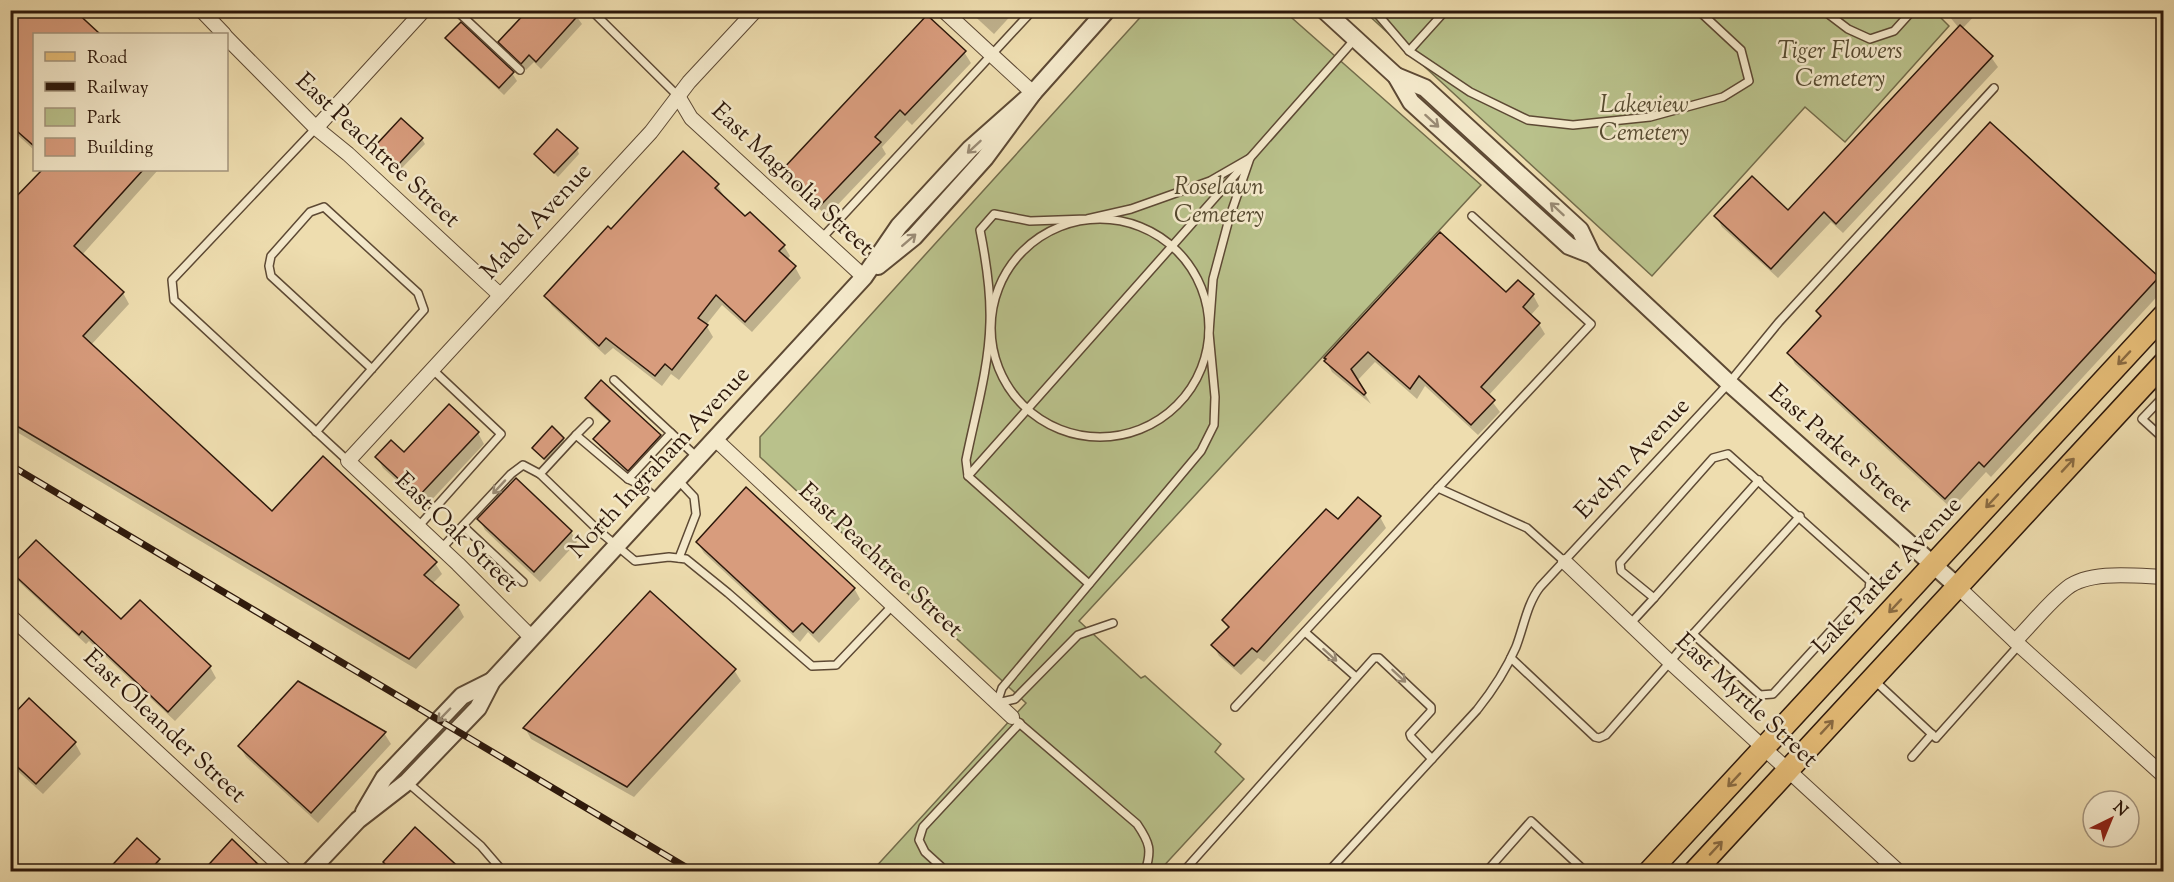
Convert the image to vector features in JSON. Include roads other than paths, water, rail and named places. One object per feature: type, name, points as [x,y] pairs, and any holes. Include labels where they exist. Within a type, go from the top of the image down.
[{"type":"main road","name":"Lake Parker Avenue","points":[[1649,872],[2163,315]]},
{"type":"main road","points":[[1694,872],[1957,585],[2132,408],[2163,363]]},
{"type":"street","name":"East Peachtree Street","points":[[201,10],[222,33]]},
{"type":"street","points":[[316,128],[424,10]]},
{"type":"street","name":"Mabel Avenue","points":[[348,461],[651,132],[678,96],[756,10]]},
{"type":"street","points":[[943,10],[1033,93]]},
{"type":"street","name":"East Parker Street","points":[[1324,10],[1396,76],[1425,88],[1580,230],[1592,255],[1729,383],[1934,563],[2017,643],[2163,776]]},
{"type":"street","name":"North Ingraham Avenue","points":[[309,872],[358,820],[407,782],[478,708],[492,681],[864,277],[914,237],[986,158],[1033,93],[1103,12]]},
{"type":"street","name":"East Peachtree Street","points":[[228,39],[316,128],[348,154],[500,295]]},
{"type":"street","name":"East Magnolia Street","points":[[678,96],[691,118],[864,277]]},
{"type":"street","name":"East Peachtree Street","points":[[715,439],[1016,720]]},
{"type":"street","name":"East Oak Street","points":[[348,461],[532,638]]},
{"type":"street","name":"East Myrtle Street","points":[[1565,562],[1670,662],[1899,872]]},
{"type":"street","points":[[2017,643],[2069,586],[2087,579],[2106,576],[2163,577]]},
{"type":"street","name":"East Oleander Street","points":[[10,615],[287,872]]},
{"type":"street","name":"North Ingraham Avenue","points":[[358,820],[384,778],[462,696],[492,681]]},
{"type":"lane","name":"East Magnolia Street","points":[[591,10],[678,96]]},
{"type":"lane","points":[[822,238],[1034,10]]},
{"type":"lane","points":[[1374,10],[1409,51],[1470,92],[1528,120],[1573,125],[1650,117],[1723,97],[1749,81],[1741,50],[1698,10]]},
{"type":"lane","points":[[1409,51],[1446,10]]},
{"type":"lane","points":[[1823,10],[1848,29],[1869,39],[1894,31],[1914,10]]},
{"type":"lane","points":[[457,11],[519,70]]},
{"type":"lane","points":[[968,476],[1355,39]]},
{"type":"lane","name":"Evelyn Avenue","points":[[1328,872],[1489,695],[1511,658],[1532,597],[1729,383],[1779,322],[1994,88]]},
{"type":"lane","points":[[316,128],[172,280],[174,300],[348,461]]},
{"type":"lane","points":[[1089,584],[968,476],[966,460],[987,355],[996,291],[1010,264],[1031,242],[1058,226],[1131,209],[1210,181],[1250,158]]},
{"type":"lane","points":[[1113,623],[1078,635],[1015,699],[998,703],[1002,688],[1201,451],[1206,442],[1214,425],[1215,397],[1209,333],[1206,301],[1193,271],[1172,246],[1147,229],[1118,220],[1030,221],[994,214],[980,230],[987,267],[993,354],[1006,384],[1027,410],[1057,428],[1091,437],[1126,434],[1158,421],[1184,398],[1202,368],[1209,333],[1213,279],[1229,219],[1250,158]]},
{"type":"lane","points":[[316,432],[372,369],[424,310],[418,293],[324,207],[316,208],[271,256],[269,266],[272,276],[372,369]]},
{"type":"lane","points":[[1235,707],[1591,324],[1472,216]]},
{"type":"lane","points":[[418,527],[501,434],[432,369]]},
{"type":"lane","points":[[614,380],[698,458]]},
{"type":"lane","points":[[2142,419],[2163,396]]},
{"type":"lane","points":[[2132,408],[2163,438]]},
{"type":"lane","points":[[540,474],[589,422]]},
{"type":"lane","points":[[628,479],[671,433]]},
{"type":"lane","points":[[576,435],[628,479],[641,485],[658,500]]},
{"type":"lane","points":[[1654,598],[1621,572],[1620,562],[1713,458],[1728,454],[1870,581],[1869,589],[1773,694],[1760,695],[1693,634]]},
{"type":"lane","points":[[441,549],[511,474],[523,465],[540,474],[635,561],[669,557],[686,559],[812,666],[836,665],[893,605]]},
{"type":"lane","points":[[678,480],[694,497],[696,514],[679,558]]},
{"type":"lane","points":[[1630,624],[1759,480]]},
{"type":"lane","points":[[1438,488],[1527,528],[1565,562]]},
{"type":"lane","points":[[1511,658],[1595,737],[1606,735],[1693,634],[1800,516]]},
{"type":"lane","points":[[463,526],[523,582]]},
{"type":"lane","points":[[1305,632],[1356,677]]},
{"type":"lane","points":[[1872,678],[1936,738],[2017,643]]},
{"type":"lane","points":[[1184,872],[1374,658],[1379,658],[1431,707],[1431,711],[1410,734],[1411,738],[1432,759]]},
{"type":"lane","points":[[947,872],[925,852],[920,840],[923,827],[1016,720],[1137,824],[1147,839],[1150,855],[1145,872]]},
{"type":"lane","points":[[1912,757],[1932,734]]},
{"type":"lane","points":[[407,782],[481,846],[500,868],[499,872]]},
{"type":"lane","points":[[1486,872],[1531,821],[1586,872]]},
{"type":"railway","points":[[10,465],[694,872]]},
{"type":"park label","name":"Tiger Flowers Cemetery","points":[[1840,66]]},
{"type":"park label","name":"Lakeview Cemetery","points":[[1644,120]]},
{"type":"park label","name":"Roselawn Cemetery","points":[[1219,202]]}]
